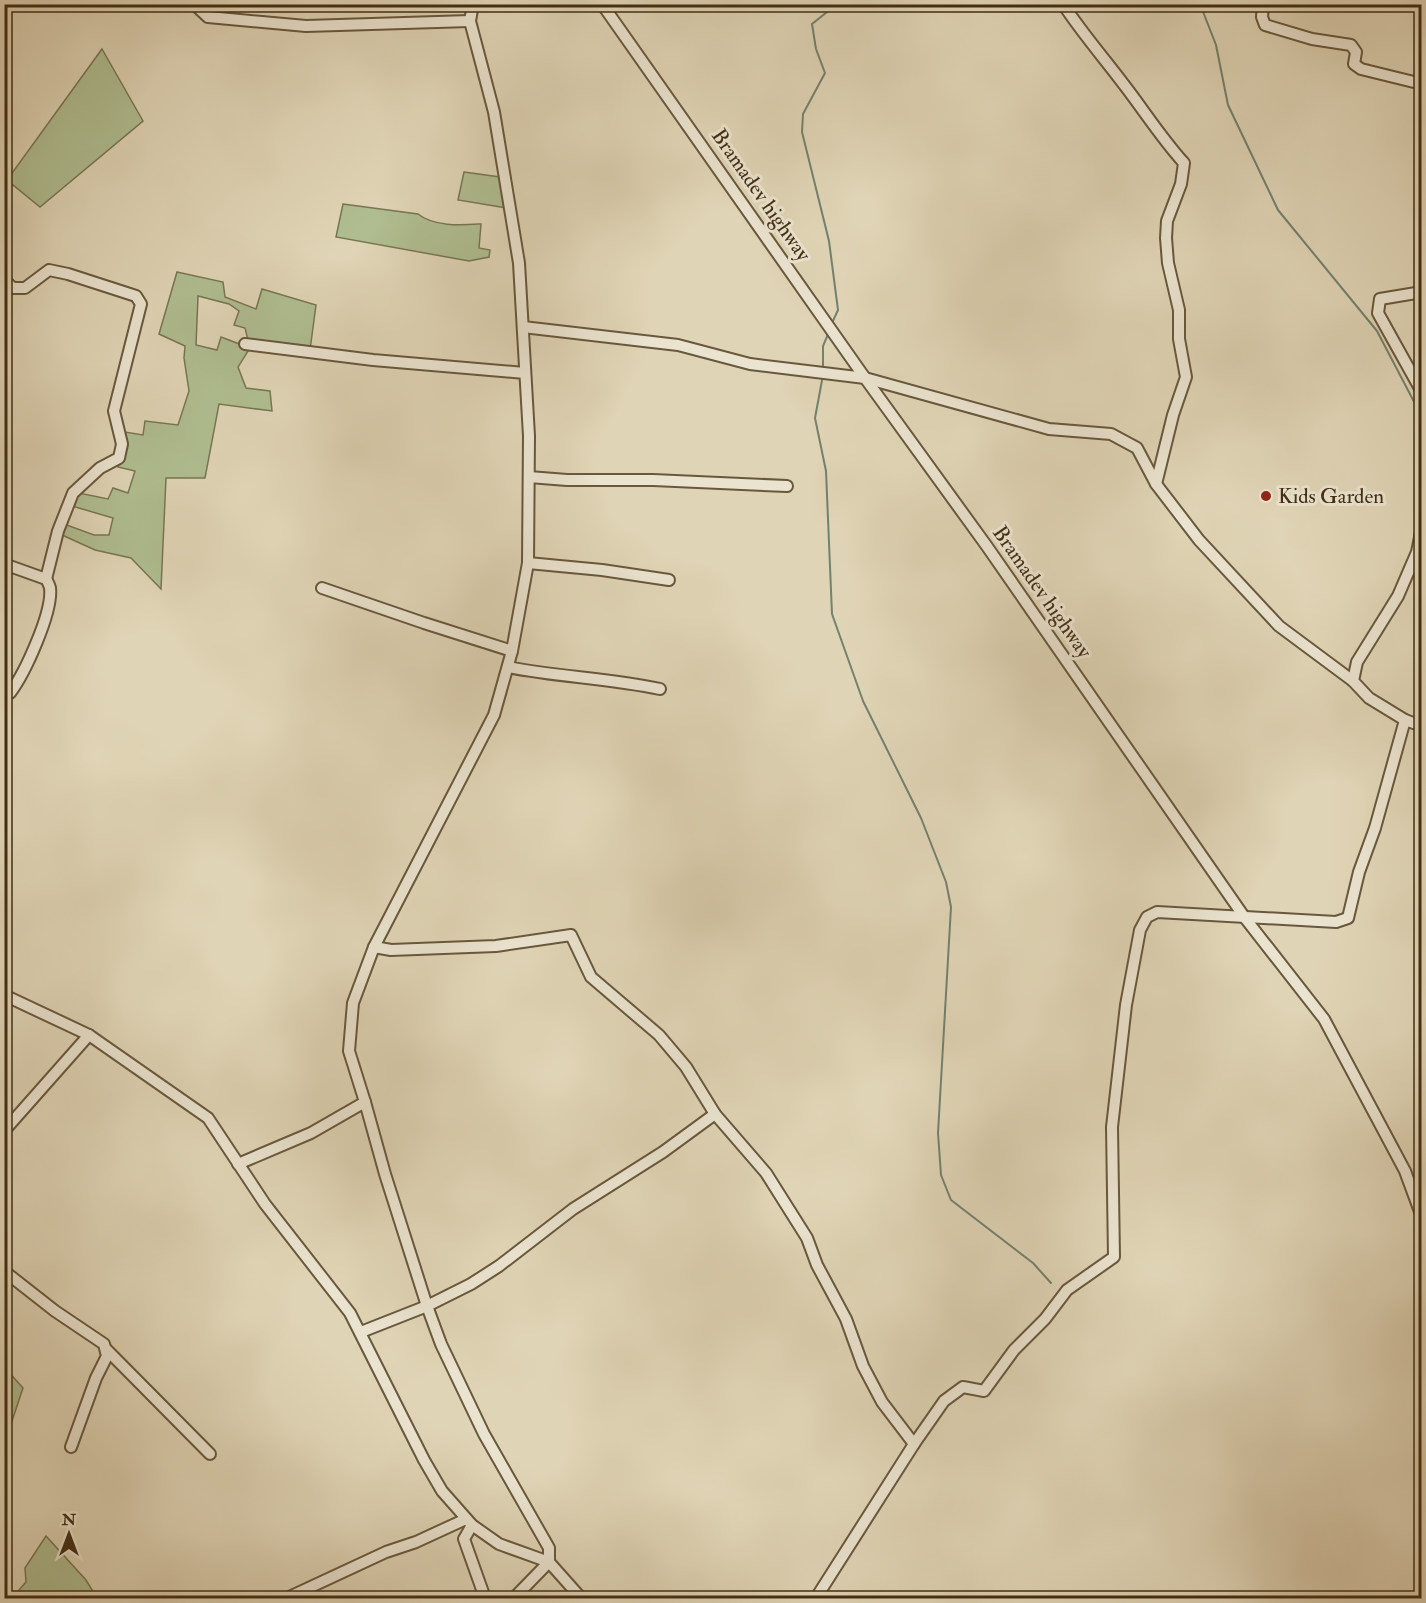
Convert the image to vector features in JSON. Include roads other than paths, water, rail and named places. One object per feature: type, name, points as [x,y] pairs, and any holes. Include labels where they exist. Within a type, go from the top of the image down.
[{"type":"street","points":[[194,4],[208,17],[306,26],[470,21]]},
{"type":"street","points":[[473,4],[470,21],[494,112],[519,263],[529,436],[528,563],[512,651],[494,715],[374,947],[353,1003],[349,1051],[427,1306],[456,1378],[484,1434],[549,1548],[549,1562],[514,1599]]},
{"type":"street","name":"Bramadev highway","points":[[602,4],[865,378],[986,545],[1245,918],[1324,1019],[1405,1171],[1422,1217]]},
{"type":"street","points":[[1063,4],[1165,142],[1184,163],[1181,184],[1167,221],[1166,238],[1167,263],[1179,310],[1179,339],[1186,377],[1173,415],[1156,484]]},
{"type":"street","points":[[1263,4],[1262,17],[1265,25],[1312,39],[1352,45],[1356,52],[1354,64],[1361,69],[1422,84]]},
{"type":"street","points":[[4,280],[13,288],[25,288],[49,270],[136,296],[141,304],[114,411],[122,444],[119,458],[100,468],[73,493],[58,531],[46,579],[50,588],[43,624],[19,680],[10,693],[4,692]]},
{"type":"street","points":[[1422,292],[1380,299],[1378,313],[1422,392]]},
{"type":"street","points":[[523,327],[678,345],[750,364],[865,378],[1049,429],[1111,434],[1137,448],[1156,484],[1199,540],[1279,626],[1353,681],[1369,698],[1405,720],[1422,726]]},
{"type":"street","points":[[245,344],[373,360],[525,373]]},
{"type":"street","points":[[529,477],[787,486]]},
{"type":"street","points":[[1353,681],[1357,662],[1398,596],[1418,552],[1422,527]]},
{"type":"street","points":[[528,563],[602,570],[669,580]]},
{"type":"street","points":[[4,564],[46,579]]},
{"type":"street","points":[[322,588],[512,651]]},
{"type":"street","points":[[508,667],[543,674],[626,682],[660,690]]},
{"type":"street","points":[[816,1599],[914,1444],[944,1401],[963,1387],[984,1391],[1014,1350],[1045,1319],[1067,1290],[1114,1257],[1112,1127],[1126,1005],[1140,930],[1147,917],[1157,912],[1336,922],[1348,918],[1359,872],[1375,828],[1405,720]]},
{"type":"street","points":[[374,947],[391,950],[496,946],[571,935],[591,977],[659,1035],[686,1067],[715,1114],[766,1173],[807,1238],[846,1319],[863,1366],[882,1402],[914,1444]]},
{"type":"street","points":[[4,995],[89,1035],[208,1119],[266,1204],[350,1313],[442,1491],[469,1522],[499,1544],[549,1562],[568,1581],[581,1599]]},
{"type":"street","points":[[4,1131],[89,1035]]},
{"type":"street","points":[[238,1164],[311,1133],[365,1102]]},
{"type":"street","points":[[361,1332],[427,1306],[471,1284],[499,1266],[573,1209],[663,1152],[715,1114]]},
{"type":"street","points":[[4,1271],[55,1311],[104,1344],[106,1349],[107,1356],[96,1378],[71,1447]]},
{"type":"street","points":[[106,1349],[210,1454]]},
{"type":"street","points":[[287,1599],[386,1552],[469,1522]]},
{"type":"street","points":[[469,1522],[464,1539],[485,1599]]},
{"type":"waterway","points":[[832,323],[838,310],[829,241],[802,132],[803,114],[825,73],[816,49],[812,24],[837,4]]},
{"type":"waterway","points":[[1200,4],[1216,45],[1228,105],[1278,210],[1377,331],[1422,417]]},
{"type":"waterway","points":[[823,370],[823,346],[829,332]]},
{"type":"waterway","points":[[823,375],[815,418],[826,471],[832,614],[863,701],[921,818],[946,882],[951,907],[938,1133],[941,1175],[951,1200],[1033,1263],[1051,1283]]},
{"type":"place","name":"Kids Garden","points":[[1266,496]]}]
